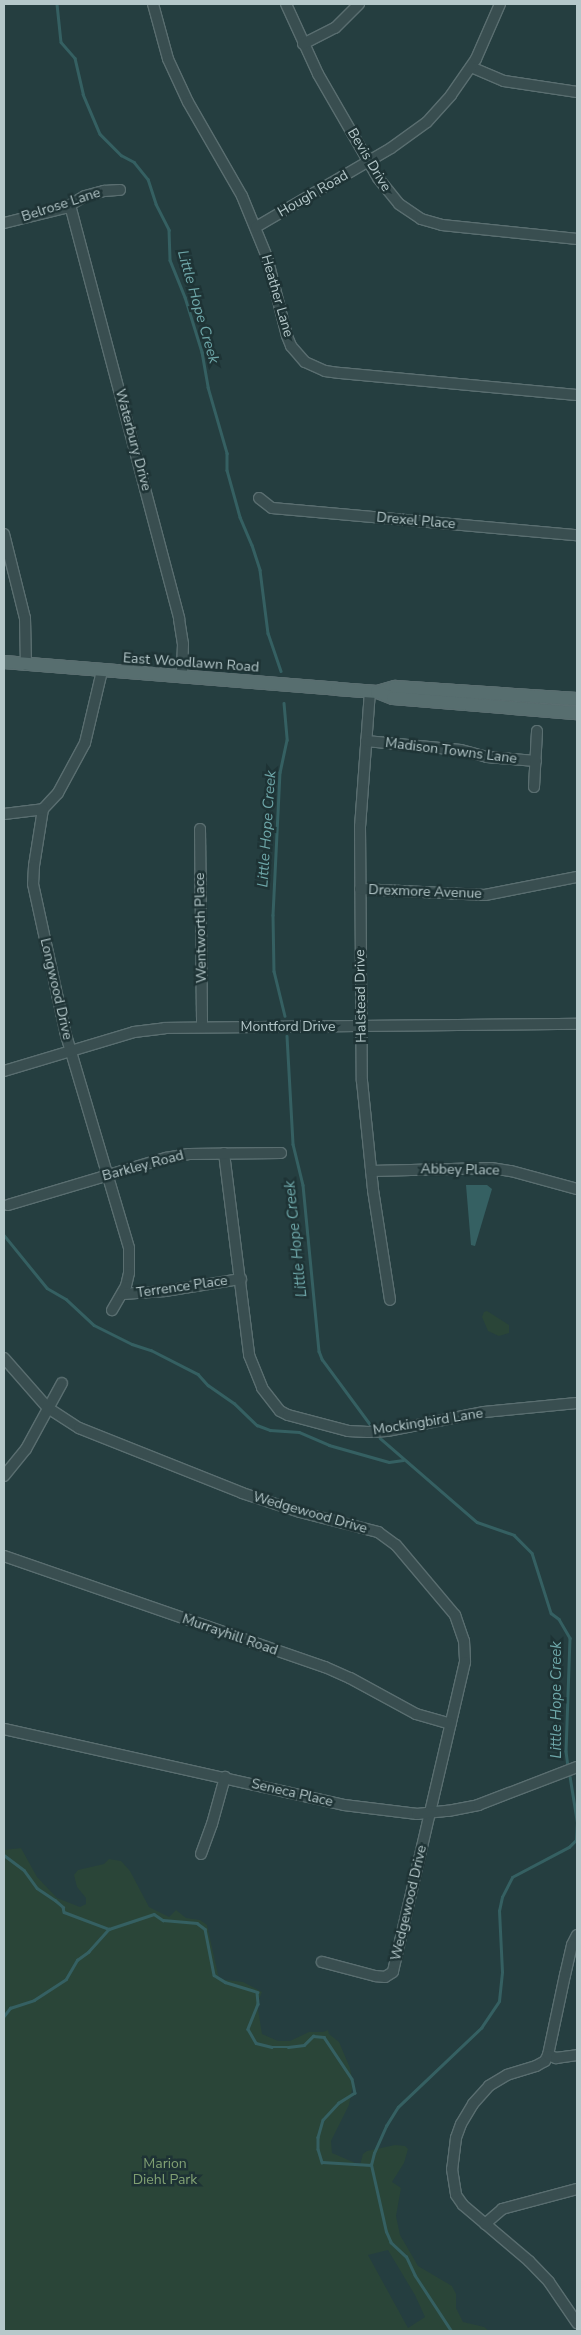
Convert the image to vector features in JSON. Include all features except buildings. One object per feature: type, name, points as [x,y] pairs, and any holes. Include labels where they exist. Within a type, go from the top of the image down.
[{"type":"main road","name":"East Woodlawn Road","points":[[4,662],[373,692],[393,698],[577,714]]},
{"type":"main road","name":"East Woodlawn Road","points":[[373,692],[395,687],[577,699]]},
{"type":"street","name":"Heather Lane","points":[[153,4],[162,40],[179,84],[242,196],[256,227],[267,257],[283,323],[291,346],[305,362],[314,367],[340,373],[577,395]]},
{"type":"street","name":"Bevis Drive","points":[[286,4],[303,44],[369,161],[399,204],[429,222],[470,229],[577,239]]},
{"type":"street","points":[[303,44],[335,28],[359,4]]},
{"type":"street","name":"Hough Road","points":[[256,227],[404,140],[426,122],[451,95],[471,67],[484,45],[500,4]]},
{"type":"street","points":[[471,67],[504,81],[577,92]]},
{"type":"street","name":"Belrose Lane","points":[[4,223],[70,205],[85,196],[104,191],[120,190]]},
{"type":"street","name":"Waterbury Drive","points":[[70,205],[177,609],[183,640],[182,677]]},
{"type":"street","name":"Drexel Place","points":[[259,498],[272,508],[577,535]]},
{"type":"street","points":[[4,534],[25,618],[26,665]]},
{"type":"street","points":[[4,814],[43,809],[58,793],[85,743],[102,671]]},
{"type":"street","name":"Halstead Drive","points":[[373,692],[366,742],[360,826],[362,1095],[390,1300]]},
{"type":"street","points":[[534,787],[537,731]]},
{"type":"street","name":"Madison Towns Lane","points":[[366,742],[460,750],[487,757],[536,761]]},
{"type":"street","name":"Longwood Drive","points":[[43,809],[33,884],[70,1050],[129,1248],[129,1273],[123,1294],[112,1310]]},
{"type":"street","name":"Wentworth Place","points":[[200,829],[202,1027]]},
{"type":"street","name":"Drexmore Avenue","points":[[360,889],[485,895],[577,877]]},
{"type":"street","name":"Montford Drive","points":[[4,1070],[134,1032],[165,1028],[577,1024]]},
{"type":"street","name":"Mockingbird Lane","points":[[224,1153],[241,1279],[246,1334],[255,1373],[273,1404],[288,1415],[348,1431],[376,1432],[484,1412],[577,1403]]},
{"type":"street","name":"Barkley Road","points":[[8,1206],[166,1158],[189,1154],[282,1153]]},
{"type":"street","name":"Abbey Place","points":[[371,1171],[491,1168],[511,1171],[577,1189]]},
{"type":"street","name":"Terrence Place","points":[[123,1294],[241,1279]]},
{"type":"street","name":"Wedgewood Drive","points":[[4,1358],[48,1408],[88,1432],[126,1445],[242,1494],[300,1512],[367,1528],[388,1538],[410,1561],[455,1616],[461,1628],[465,1648],[464,1662],[393,1972],[385,1977],[375,1976],[322,1962]]},
{"type":"street","points":[[4,1476],[26,1449],[62,1383]]},
{"type":"street","name":"Murrayhill Road","points":[[4,1556],[325,1667],[350,1678],[416,1714],[451,1724]]},
{"type":"street","name":"Seneca Place","points":[[4,1729],[344,1805],[382,1811],[430,1813],[478,1805],[577,1767]]},
{"type":"street","points":[[201,1854],[212,1824],[225,1777]]},
{"type":"street","points":[[577,1935],[572,1945],[564,1975],[548,2055],[545,2060],[536,2066],[507,2074],[489,2086],[473,2104],[461,2124],[453,2155],[453,2184],[463,2205],[530,2261],[549,2282],[577,2324]]},
{"type":"street","points":[[548,2055],[556,2058],[577,2055]]},
{"type":"street","points":[[485,2224],[502,2209],[577,2189]]},
{"type":"green space","points":[[487,1311],[509,1325],[509,1333],[499,1336],[488,1331],[482,1317],[484,1312]]},
{"type":"green space","name":"Marion Diehl Park","points":[[21,1848],[37,1877],[57,1898],[80,1907],[86,1904],[86,1898],[77,1887],[74,1875],[78,1870],[104,1864],[109,1859],[121,1861],[130,1871],[149,1907],[169,1917],[176,1910],[186,1918],[200,1920],[207,1925],[219,1979],[243,1982],[262,1992],[257,2003],[262,2034],[278,2041],[290,2041],[309,2032],[328,2030],[329,2034],[339,2042],[350,2068],[353,2084],[349,2105],[331,2141],[332,2153],[360,2165],[363,2154],[367,2151],[395,2145],[405,2146],[408,2149],[404,2163],[392,2182],[401,2188],[396,2216],[400,2235],[418,2266],[452,2286],[456,2294],[456,2308],[463,2322],[484,2327],[489,2331],[4,2331],[4,1850]],"holes":[[[388,2250],[415,2295],[425,2317],[408,2328],[368,2255]]]},
{"type":"water","points":[[466,1185],[487,1185],[492,1189],[475,1246],[471,1245]]},
{"type":"waterway","name":"Little Hope Creek","points":[[57,4],[61,42],[75,58],[83,94],[100,134],[121,155],[134,162],[148,179],[156,204],[169,230],[170,260],[185,297],[202,352],[208,387],[227,453],[227,470],[240,517],[260,570],[268,633],[281,671]]},
{"type":"waterway","name":"Little Hope Creek","points":[[284,703],[287,740],[280,772],[273,915],[274,971],[285,1016]]},
{"type":"waterway","name":"Little Hope Creek","points":[[287,1036],[293,1144],[303,1185],[319,1351],[322,1359],[370,1424]]},
{"type":"waterway","points":[[4,1235],[47,1288],[66,1299],[94,1325],[132,1344],[151,1350],[198,1374],[208,1385],[234,1403],[257,1425],[270,1430],[299,1432],[329,1445],[389,1462],[403,1460]]},
{"type":"waterway","name":"Little Hope Creek","points":[[380,1438],[477,1522],[514,1535],[532,1553],[551,1613],[559,1619],[570,1638],[566,1751],[568,1768]]},
{"type":"waterway","name":"Little Hope Creek","points":[[451,2331],[415,2276],[406,2257],[391,2243],[386,2232],[371,2165],[374,2153],[386,2126],[398,2107],[481,2028],[499,2001],[502,1972],[499,1911],[502,1897],[512,1877],[569,1847],[576,1840],[577,1823],[569,1773]]},
{"type":"waterway","points":[[4,1855],[24,1870],[37,1888],[63,1907],[64,1912],[109,1929]]},
{"type":"waterway","points":[[4,2016],[10,2008],[34,2000],[66,1979],[77,1960],[88,1952],[109,1929],[154,1914],[163,1920],[197,1923],[205,1929],[214,1975],[225,1982],[257,1992],[258,2004],[248,2029],[256,2043],[272,2047],[288,2047],[304,2045],[313,2036],[324,2037],[352,2079],[355,2093],[339,2103],[323,2120],[318,2137],[318,2149],[322,2162],[371,2165]]}]
